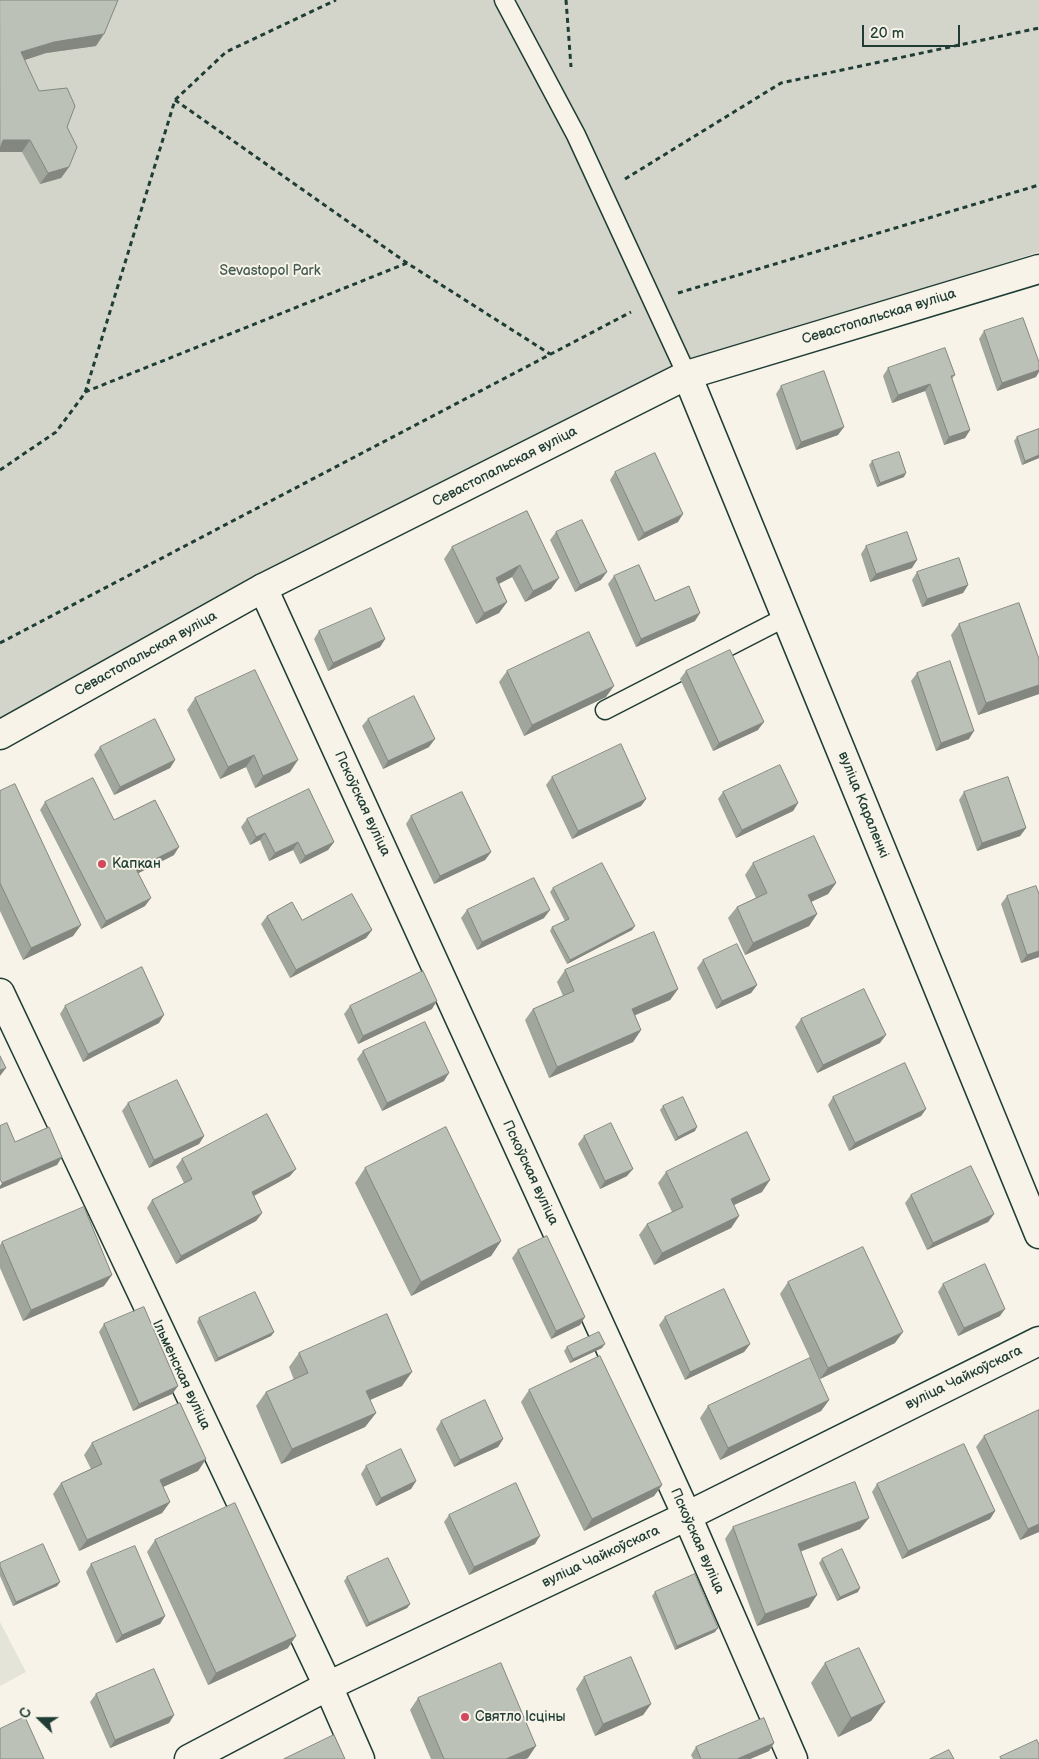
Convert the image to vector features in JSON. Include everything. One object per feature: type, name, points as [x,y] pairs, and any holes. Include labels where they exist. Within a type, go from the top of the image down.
[{"type":"street","name":"Севастопальская вуліца","points":[[0,736],[263,588],[686,376],[1039,269]]},
{"type":"street","name":"вуліца Караленкі","points":[[686,376],[1039,1234]]},
{"type":"street","name":"Пскоўская вуліца","points":[[263,588],[687,1516],[793,1759]]},
{"type":"street","name":"Ільменская вуліца","points":[[0,993],[328,1686],[360,1759]]},
{"type":"street","name":"вуліца Чайкоўскага","points":[[189,1759],[328,1686],[687,1516],[1039,1341]]},
{"type":"lane","points":[[504,0],[576,135],[653,300],[686,376]]},
{"type":"lane","points":[[605,710],[786,617]]},
{"type":"path","points":[[0,470],[56,432],[85,393],[175,100],[226,52],[336,0]]},
{"type":"path","points":[[603,192],[781,83],[1039,28]]},
{"type":"path","points":[[175,100],[408,263],[550,354]]},
{"type":"path","points":[[0,643],[653,300],[1039,185]]},
{"type":"path","points":[[85,393],[408,263]]},
{"type":"shaded area","points":[[0,1622],[26,1672],[0,1686]]},
{"type":"green space","name":"Sevastopol Park","points":[[0,0],[1039,0],[1039,252],[686,366],[0,719]]},
{"type":"building","points":[[0,0],[118,0],[104,34],[54,42],[21,52],[39,91],[67,88],[75,106],[67,127],[77,147],[69,167],[48,173],[30,140],[3,140],[0,149]]},
{"type":"building","points":[[1023,318],[1039,362],[1039,370],[1002,383],[984,331]]},
{"type":"building","points":[[945,348],[955,375],[951,376],[970,430],[949,437],[930,384],[898,395],[888,368]]},
{"type":"building","points":[[824,371],[844,427],[801,442],[781,386]]},
{"type":"building","points":[[1039,429],[1039,455],[1025,461],[1017,437]]},
{"type":"building","points":[[899,452],[906,473],[880,483],[872,461]]},
{"type":"building","points":[[655,453],[683,514],[644,533],[615,472]]},
{"type":"building","points":[[527,511],[559,578],[533,591],[520,565],[496,578],[507,602],[484,613],[452,547]]},
{"type":"building","points":[[582,520],[607,572],[580,585],[556,532]]},
{"type":"building","points":[[907,532],[917,560],[876,574],[866,546]]},
{"type":"building","points":[[959,558],[968,585],[927,599],[917,572]]},
{"type":"building","points":[[639,565],[655,601],[689,586],[700,613],[641,639],[614,576]]},
{"type":"building","points":[[1019,603],[1039,659],[1039,685],[986,703],[959,624]]},
{"type":"building","points":[[371,608],[385,639],[333,663],[319,631]]},
{"type":"building","points":[[589,632],[614,686],[532,725],[507,671]]},
{"type":"building","points":[[730,650],[764,722],[719,743],[686,671]]},
{"type":"building","points":[[950,661],[974,731],[941,743],[917,673]]},
{"type":"building","points":[[255,670],[298,760],[263,776],[254,755],[228,767],[195,698]]},
{"type":"building","points":[[414,696],[435,739],[388,761],[368,719]]},
{"type":"building","points":[[155,719],[175,760],[120,787],[100,747]]},
{"type":"building","points":[[621,744],[646,799],[578,831],[552,777]]},
{"type":"building","points":[[780,765],[798,803],[742,830],[723,792]]},
{"type":"building","points":[[1008,777],[1026,828],[982,843],[964,792]]},
{"type":"building","points":[[93,778],[114,820],[155,800],[179,847],[136,869],[151,898],[106,921],[45,802]]},
{"type":"building","points":[[15,784],[81,925],[31,948],[0,883],[0,791]]},
{"type":"building","points":[[309,789],[334,842],[305,856],[298,842],[275,853],[265,833],[256,837],[247,819]]},
{"type":"building","points":[[462,792],[491,852],[440,876],[411,816]]},
{"type":"building","points":[[814,836],[836,883],[808,895],[817,914],[753,943],[737,907],[767,893],[753,863]]},
{"type":"building","points":[[602,863],[635,926],[570,960],[552,927],[569,919],[553,888]]},
{"type":"building","points":[[534,878],[550,910],[482,942],[467,910]]},
{"type":"building","points":[[1036,886],[1039,894],[1039,951],[1027,955],[1007,896]]},
{"type":"building","points":[[352,894],[372,930],[296,970],[267,916],[292,902],[302,920]]},
{"type":"building","points":[[654,932],[678,989],[632,1009],[641,1030],[557,1067],[533,1009],[574,991],[565,970]]},
{"type":"building","points":[[737,944],[757,985],[722,1001],[703,960]]},
{"type":"building","points":[[142,967],[164,1015],[88,1054],[65,1006]]},
{"type":"building","points":[[423,971],[437,1001],[363,1036],[350,1006]]},
{"type":"building","points":[[864,989],[886,1035],[823,1065],[801,1019]]},
{"type":"building","points":[[425,1022],[449,1073],[387,1103],[363,1051]]},
{"type":"building","points":[[0,1056],[6,1068],[0,1070]]},
{"type":"building","points":[[905,1063],[926,1109],[855,1143],[833,1097]]},
{"type":"building","points":[[177,1080],[204,1136],[154,1160],[128,1103]]},
{"type":"building","points":[[683,1097],[697,1127],[678,1137],[663,1106]]},
{"type":"building","points":[[267,1114],[296,1169],[252,1192],[262,1213],[181,1256],[152,1200],[192,1179],[182,1159]]},
{"type":"building","points":[[7,1123],[15,1142],[49,1127],[62,1157],[2,1183],[0,1179],[0,1126]]},
{"type":"building","points":[[611,1123],[633,1169],[605,1181],[584,1136]]},
{"type":"building","points":[[446,1127],[501,1241],[421,1282],[365,1168]]},
{"type":"building","points":[[747,1132],[770,1180],[731,1199],[739,1216],[662,1253],[647,1224],[683,1207],[666,1172]]},
{"type":"building","points":[[971,1166],[994,1214],[933,1243],[911,1195]]},
{"type":"building","points":[[84,1207],[112,1275],[31,1310],[2,1242]]},
{"type":"building","points":[[547,1236],[585,1317],[556,1331],[518,1250]]},
{"type":"building","points":[[863,1247],[903,1332],[828,1368],[788,1282]]},
{"type":"building","points":[[985,1264],[1005,1309],[964,1328],[943,1284]]},
{"type":"building","points":[[724,1289],[750,1344],[690,1372],[665,1317]]},
{"type":"building","points":[[255,1292],[274,1332],[218,1358],[199,1318]]},
{"type":"building","points":[[144,1307],[178,1386],[139,1404],[104,1324]]},
{"type":"building","points":[[387,1314],[412,1372],[366,1391],[376,1413],[292,1449],[266,1392],[308,1373],[299,1353]]},
{"type":"building","points":[[599,1332],[605,1344],[573,1359],[567,1347]]},
{"type":"building","points":[[600,1356],[662,1485],[592,1519],[529,1390]]},
{"type":"building","points":[[810,1358],[829,1400],[728,1448],[708,1406]]},
{"type":"building","points":[[485,1400],[503,1439],[460,1460],[441,1421]]},
{"type":"building","points":[[180,1403],[206,1459],[160,1480],[170,1502],[87,1540],[61,1483],[102,1464],[92,1443]]},
{"type":"building","points":[[1039,1410],[1039,1524],[1028,1529],[984,1436]]},
{"type":"building","points":[[964,1444],[995,1511],[908,1551],[877,1484]]},
{"type":"building","points":[[401,1449],[416,1481],[381,1498],[366,1466]]},
{"type":"building","points":[[855,1482],[869,1518],[798,1544],[817,1595],[765,1614],[733,1527]]},
{"type":"building","points":[[516,1483],[540,1536],[474,1567],[449,1515]]},
{"type":"building","points":[[235,1503],[296,1636],[216,1673],[155,1540]]},
{"type":"building","points":[[43,1544],[60,1582],[16,1602],[0,1563]]},
{"type":"building","points":[[135,1546],[165,1616],[122,1635],[91,1564]]},
{"type":"building","points":[[842,1549],[860,1588],[840,1597],[822,1559]]},
{"type":"building","points":[[388,1558],[410,1604],[369,1623],[347,1577]]},
{"type":"building","points":[[695,1574],[718,1628],[677,1646],[655,1592]]},
{"type":"building","points":[[859,1648],[885,1702],[851,1718],[825,1663]]},
{"type":"building","points":[[631,1657],[651,1704],[603,1724],[584,1677]]},
{"type":"building","points":[[501,1663],[536,1746],[506,1759],[444,1759],[418,1698]]},
{"type":"building","points":[[154,1669],[174,1715],[115,1740],[96,1694]]},
{"type":"building","points":[[25,1717],[44,1759],[0,1759],[0,1729]]},
{"type":"building","points":[[764,1718],[774,1743],[737,1759],[701,1759],[696,1747]]},
{"type":"building","points":[[334,1735],[345,1759],[284,1759]]},
{"type":"building","points":[[1037,1740],[1039,1759],[1001,1759],[1000,1757]]},
{"type":"building","points":[[949,1750],[954,1759],[930,1759]]},
{"type":"place","name":"Капкан","points":[[102,864]]},
{"type":"place","name":"Святло Ісціны","points":[[465,1717]]}]
